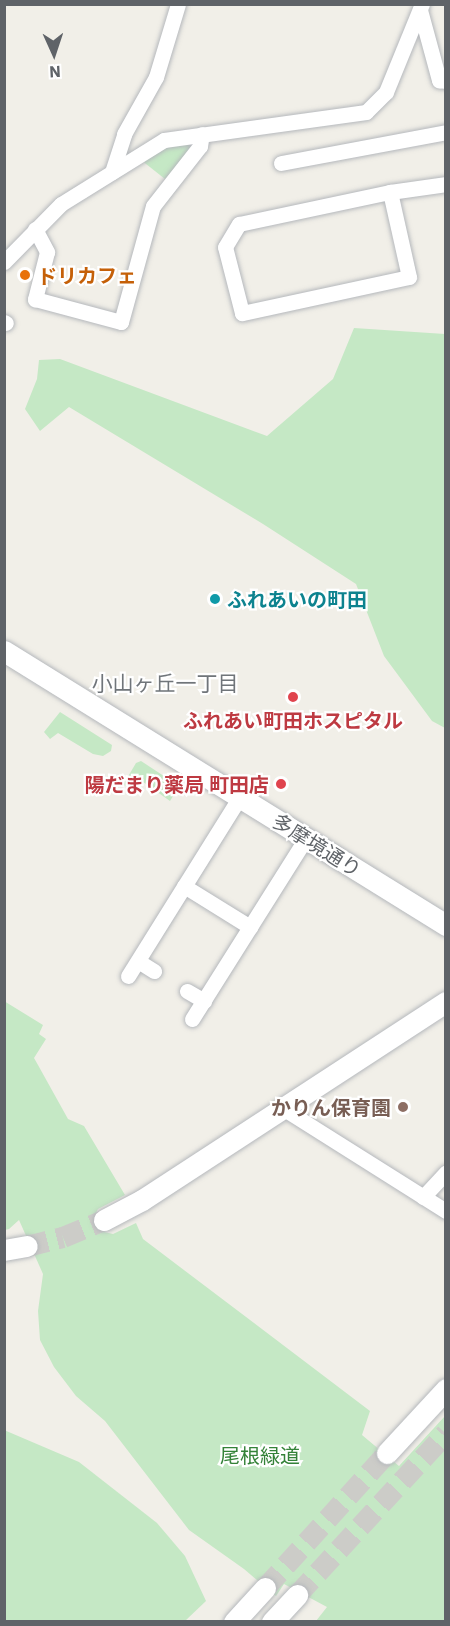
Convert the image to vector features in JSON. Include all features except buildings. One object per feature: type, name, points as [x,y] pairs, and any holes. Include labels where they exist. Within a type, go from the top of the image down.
[{"type":"street","points":[[112,172],[124,134],[156,77],[178,4]]},
{"type":"street","points":[[421,7],[439,80],[446,81]]},
{"type":"street","points":[[4,262],[61,204],[164,140],[366,112],[386,93],[421,7]]},
{"type":"street","points":[[281,163],[446,132]]},
{"type":"street","points":[[35,229],[47,252],[35,299],[121,322],[153,206],[200,146],[202,134]]},
{"type":"street","points":[[390,192],[409,277],[242,313],[225,247],[239,224],[390,192],[446,184]]},
{"type":"street","name":"多摩境通り","points":[[4,651],[446,925]]},
{"type":"street","points":[[128,976],[240,797]]},
{"type":"street","points":[[192,1019],[306,838]]},
{"type":"street","points":[[184,886],[250,927]]},
{"type":"street","points":[[138,961],[154,971]]},
{"type":"street","points":[[187,991],[204,1001]]},
{"type":"street","points":[[104,1220],[142,1200],[446,1002]]},
{"type":"street","points":[[284,1109],[446,1211]]},
{"type":"street","points":[[423,1197],[446,1172]]},
{"type":"street","points":[[4,1250],[27,1246]]},
{"type":"street","points":[[387,1453],[446,1389]]},
{"type":"street","points":[[234,1622],[265,1588]]},
{"type":"street","points":[[272,1622],[297,1595],[277,1622]]},
{"type":"green space","points":[[189,143],[192,149],[165,179],[141,160],[165,146]]},
{"type":"green space","points":[[354,328],[445,334],[445,728],[432,721],[384,656],[356,584],[263,524],[69,407],[40,431],[25,409],[37,379],[39,360],[60,359],[267,436],[333,379]]},
{"type":"green space","points":[[60,712],[112,745],[111,751],[103,756],[93,754],[58,733],[50,739],[44,732]]},
{"type":"green space","points":[[141,761],[173,782],[177,781],[180,785],[170,801],[136,777],[128,787],[123,785],[136,763]]},
{"type":"green space","name":"尾根緑道","points":[[4,1001],[43,1025],[39,1034],[46,1039],[34,1058],[68,1119],[84,1126],[125,1195],[98,1209],[94,1217],[100,1231],[113,1234],[136,1223],[143,1239],[370,1411],[362,1435],[399,1466],[445,1416],[445,1621],[316,1621],[327,1607],[284,1584],[276,1596],[244,1569],[189,1530],[105,1421],[76,1396],[54,1367],[40,1340],[38,1311],[43,1274],[19,1220],[5,1230]]},
{"type":"green space","points":[[4,1430],[79,1462],[157,1523],[185,1556],[206,1601],[185,1621],[5,1621]]},
{"type":"tunnel","points":[[27,1246],[63,1237],[104,1220]]},
{"type":"tunnel","points":[[297,1595],[446,1433]]},
{"type":"tunnel","points":[[265,1588],[387,1453]]},
{"type":"place","name":"ドリカフェ","points":[[25,275]]},
{"type":"place","name":"ふれあいの町田","points":[[215,599]]},
{"type":"place","name":"ふれあい町田ホスピタル","points":[[293,697]]},
{"type":"place","name":"陽だまり薬局 町田店","points":[[281,784]]},
{"type":"place","name":"かりん保育園","points":[[403,1107]]},
{"type":"district","name":"小山ヶ丘一丁目","points":[[165,683]]}]
